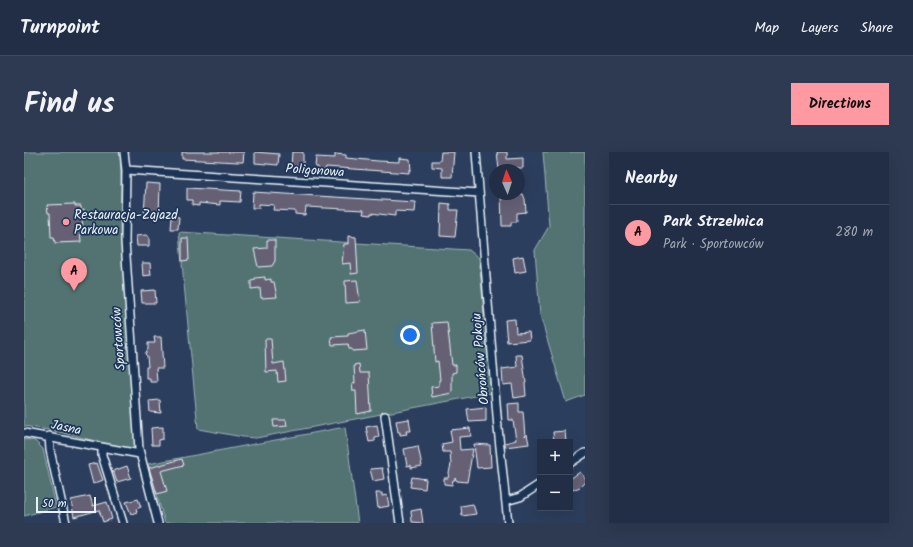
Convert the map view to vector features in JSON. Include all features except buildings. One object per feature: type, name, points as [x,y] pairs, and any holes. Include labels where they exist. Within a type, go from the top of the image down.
[{"type":"street","name":"Sportowców","points":[[124,152],[126,170],[125,241],[140,454],[158,523]]},
{"type":"street","name":"Obrońców Pokoju","points":[[476,152],[508,523]]},
{"type":"street","name":"Poligonowa","points":[[126,170],[479,193]]},
{"type":"street","points":[[385,416],[400,523]]},
{"type":"street","name":"Jasna","points":[[24,433],[49,436],[102,448],[140,454]]},
{"type":"street","points":[[49,436],[50,450],[66,523]]},
{"type":"street","points":[[102,448],[102,455],[123,523]]},
{"type":"street","points":[[573,461],[585,453]]},
{"type":"street","points":[[506,501],[520,497],[537,486]]},
{"type":"green space","points":[[24,152],[120,152],[120,228],[135,441],[133,449],[55,431],[24,426]]},
{"type":"green space","points":[[543,152],[585,152],[585,395],[566,402],[540,315],[535,250],[549,226]]},
{"type":"green space","points":[[179,232],[469,250],[479,258],[491,393],[256,438],[198,429]]},
{"type":"green space","points":[[345,427],[358,523],[165,523],[148,464]]},
{"type":"green space","points":[[24,439],[35,441],[43,449],[56,507],[24,516]]},
{"type":"place","name":"Restauracja-Zajazd Parkowa","points":[[66,222]]},
{"type":"place","name":"Park Strzelnica","points":[[74,291]]}]
